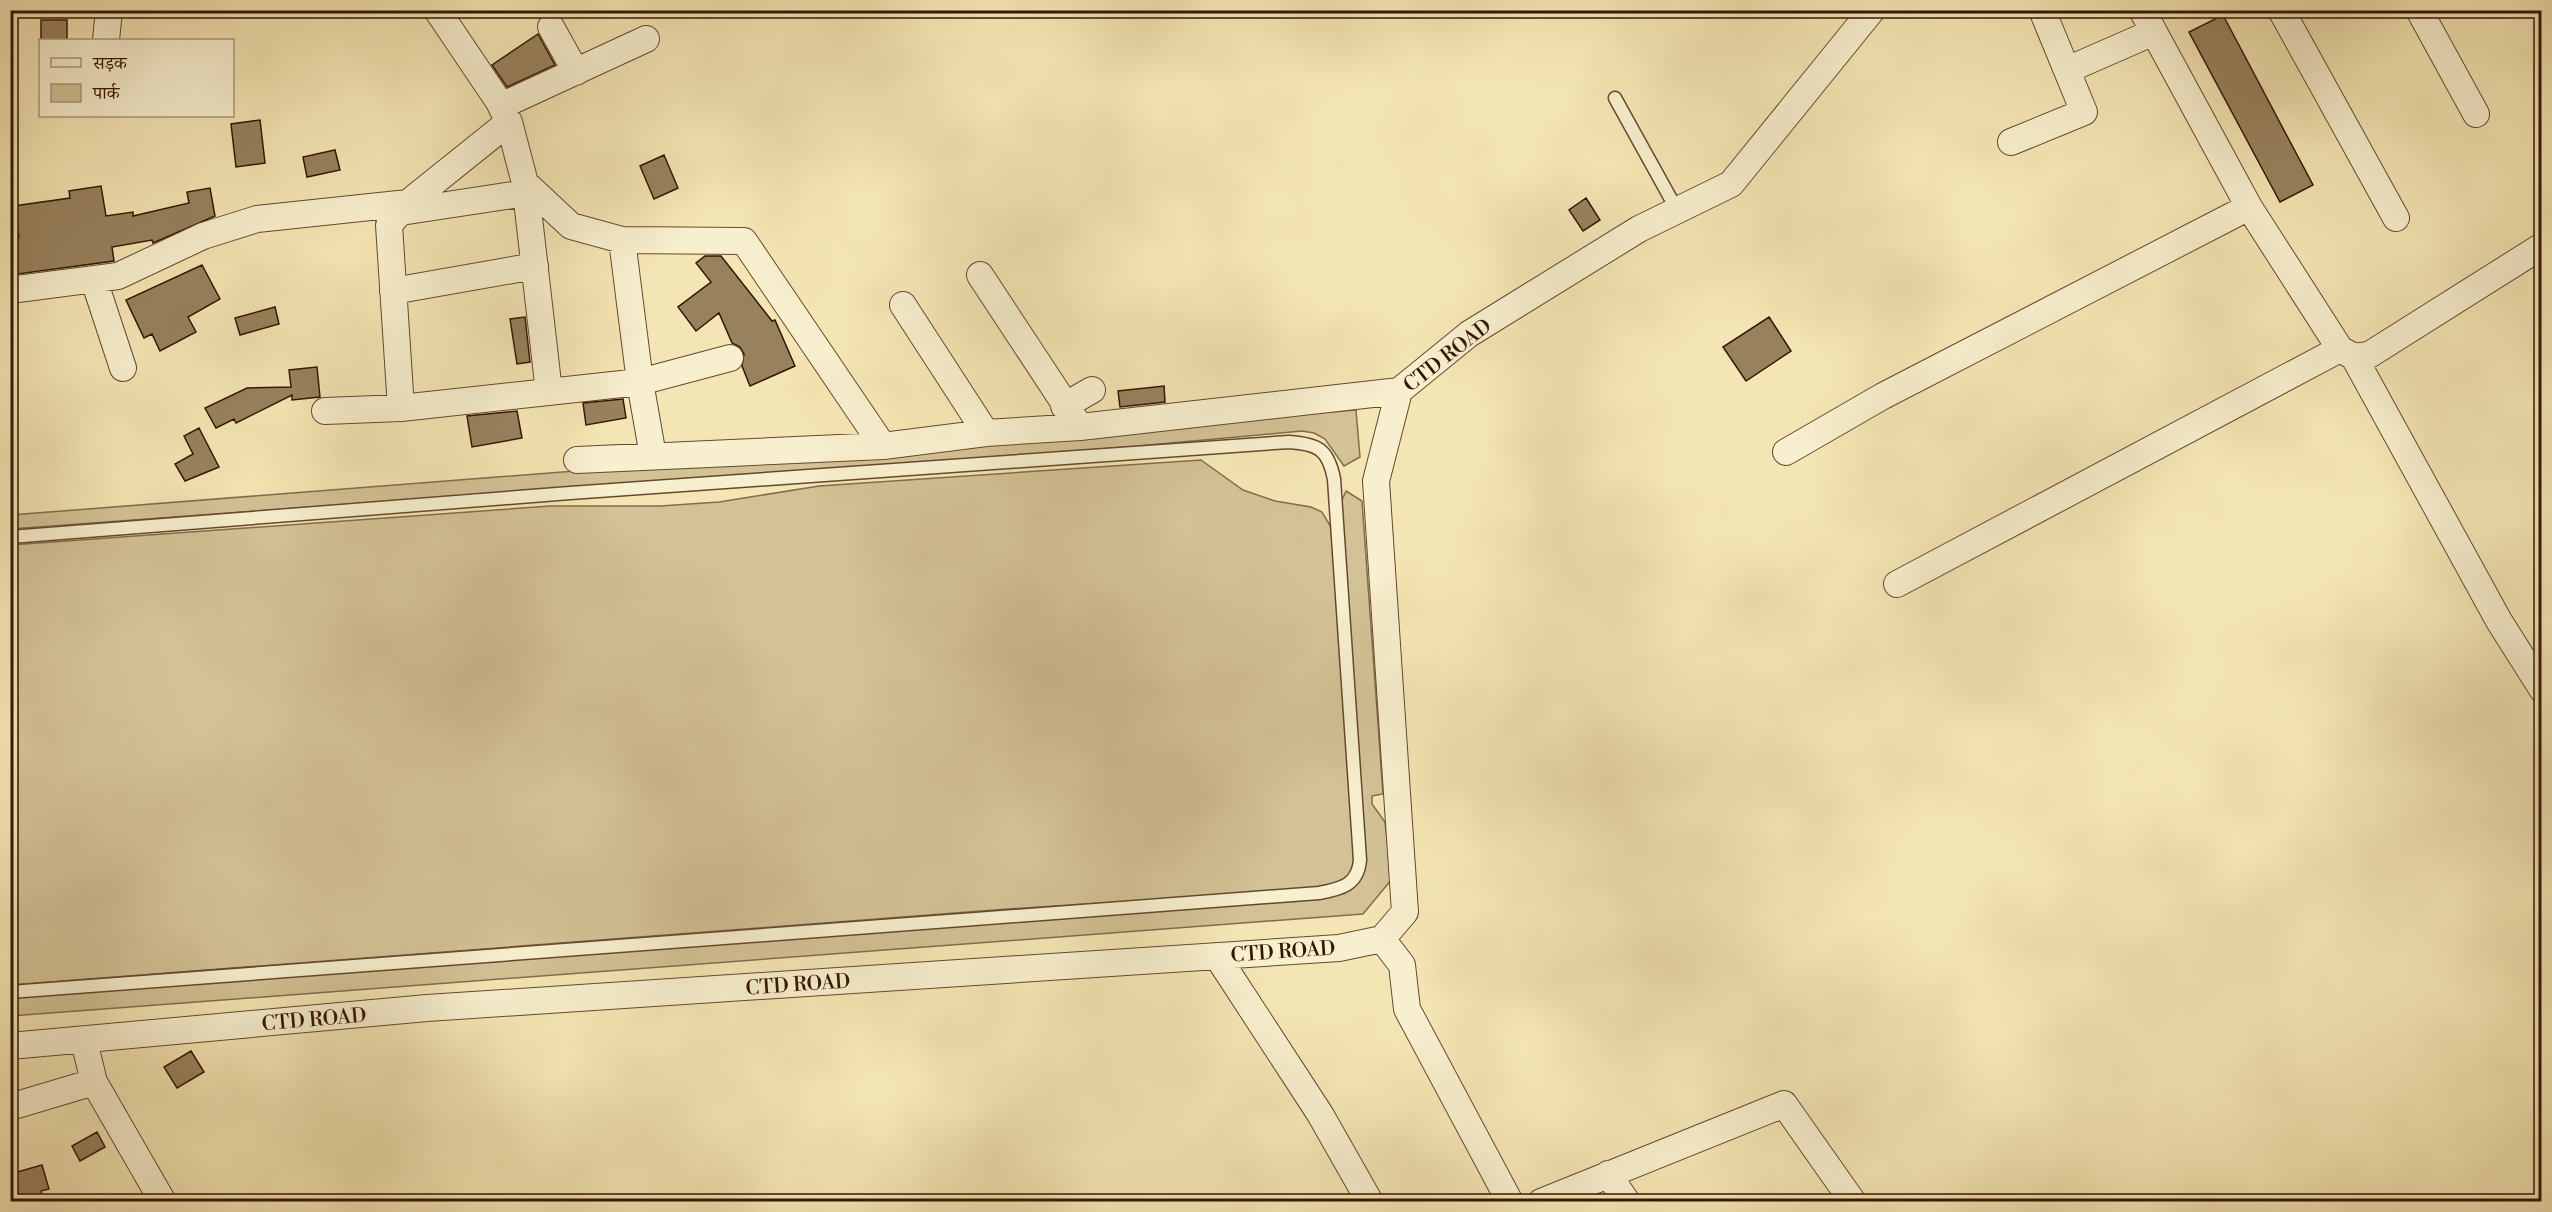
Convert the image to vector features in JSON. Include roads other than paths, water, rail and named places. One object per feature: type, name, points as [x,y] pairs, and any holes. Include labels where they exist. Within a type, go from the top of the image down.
[{"type":"street","points":[[106,39],[109,10]]},
{"type":"street","points":[[436,10],[505,114],[526,188],[549,392]]},
{"type":"street","name":"CTD ROAD","points":[[10,1046],[427,1008],[1339,948],[1382,939],[1405,912],[1376,481],[1399,390],[1469,334],[1639,229],[1731,184],[1872,10]]},
{"type":"street","points":[[2011,142],[2082,115],[2083,107],[2042,10]]},
{"type":"street","points":[[2281,10],[2396,219]]},
{"type":"street","points":[[2419,10],[2476,114]]},
{"type":"street","points":[[2067,70],[2148,21],[2249,207],[2347,353],[2541,689]]},
{"type":"street","points":[[551,27],[576,72]]},
{"type":"street","points":[[401,408],[389,225],[404,207],[505,114],[576,72],[646,39]]},
{"type":"street","points":[[10,290],[117,276],[202,236],[257,219],[404,207],[526,188],[571,226],[622,240],[744,241],[883,446]]},
{"type":"street","points":[[1786,452],[1883,396],[2249,207]]},
{"type":"street","points":[[622,240],[640,382],[653,456]]},
{"type":"street","points":[[1897,584],[2347,353],[2369,355],[2541,246]]},
{"type":"street","points":[[393,291],[535,266]]},
{"type":"street","points":[[980,275],[1064,406],[1080,427]]},
{"type":"street","points":[[94,280],[123,368]]},
{"type":"street","points":[[903,305],[986,434]]},
{"type":"street","points":[[325,411],[401,408],[640,382],[730,358]]},
{"type":"street","points":[[1064,406],[1092,390]]},
{"type":"street","points":[[577,460],[883,446],[986,434],[1080,427],[1399,390]]},
{"type":"street","points":[[1382,939],[1402,965],[1407,1009],[1510,1202]]},
{"type":"street","points":[[1217,956],[1320,1114],[1370,1202]]},
{"type":"street","points":[[84,1041],[94,1082],[163,1202]]},
{"type":"street","points":[[10,1107],[94,1082]]},
{"type":"street","points":[[1541,1202],[1784,1104],[1853,1202]]},
{"type":"street","points":[[1608,1174],[1627,1202]]},
{"type":"lane","points":[[1615,98],[1677,210]]},
{"type":"lane","points":[[10,537],[582,492],[1289,442],[1317,446],[1324,453],[1339,479],[1360,860],[1359,871],[1354,880],[1345,887],[1318,893],[10,993]]}]
